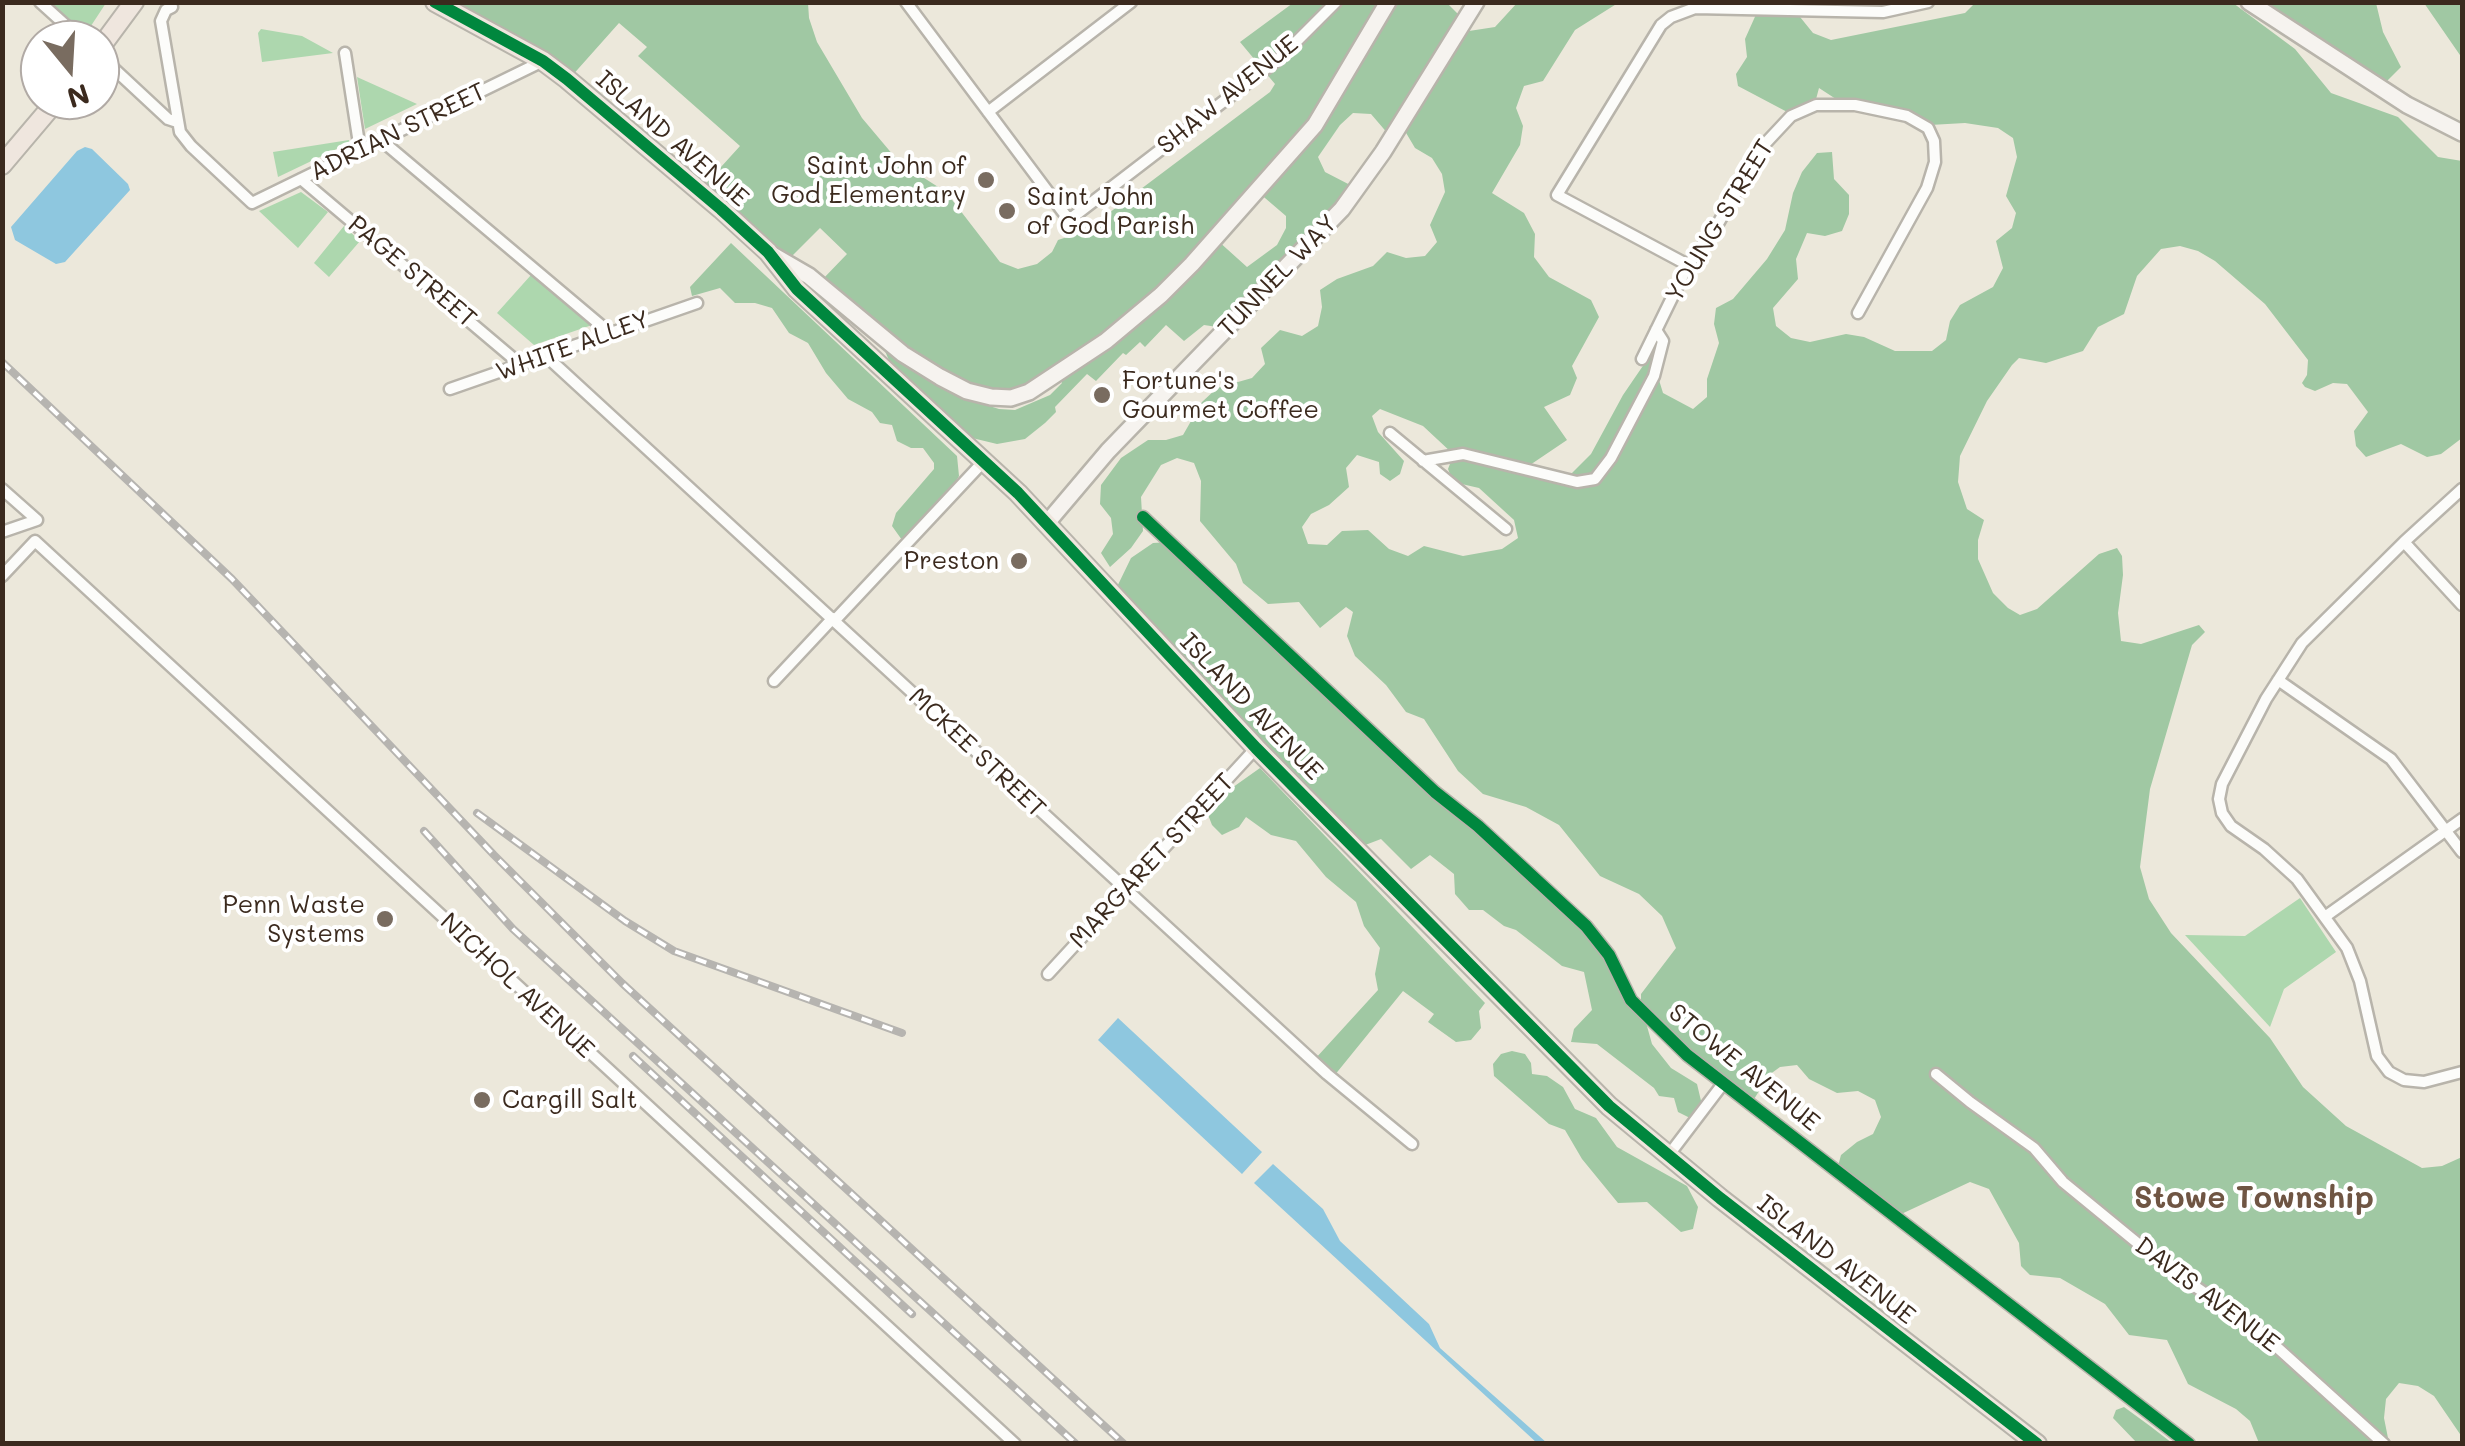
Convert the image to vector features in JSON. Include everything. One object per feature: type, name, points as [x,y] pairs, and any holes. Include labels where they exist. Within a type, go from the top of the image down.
[{"type":"main road","name":"ISLAND AVENUE","points":[[435,2],[543,62],[768,252],[804,296],[1047,523],[1256,748],[1380,870],[1549,1047],[1668,1156],[2038,1444]]},
{"type":"main road","points":[[2,165],[39,120]]},
{"type":"street","points":[[40,2],[60,20]]},
{"type":"street","points":[[908,3],[988,112],[1132,2]]},
{"type":"street","name":"SHAW AVENUE","points":[[988,112],[1068,220],[1280,58],[1336,2]]},
{"type":"street","points":[[768,252],[810,276],[903,354],[940,378],[991,397],[1010,398],[1029,392],[1106,341],[1192,264],[1315,125],[1388,2]]},
{"type":"street","name":"TUNNEL WAY","points":[[1047,523],[1108,452],[1342,209],[1476,2]]},
{"type":"street","points":[[1688,264],[1557,195],[1652,36],[1671,17],[1708,7],[1882,8],[1928,2]]},
{"type":"street","points":[[2249,2],[2407,106],[2462,133]]},
{"type":"street","points":[[120,75],[168,120],[177,122],[162,21],[162,15],[172,7]]},
{"type":"street","points":[[345,53],[360,150]]},
{"type":"street","name":"ADRIAN STREET","points":[[177,122],[191,146],[252,203],[543,62]]},
{"type":"street","name":"YOUNG STREET","points":[[1642,359],[1688,264],[1712,234],[1769,137],[1801,109],[1827,104],[1869,107],[1916,120],[1932,134],[1935,162],[1927,188],[1858,313]]},
{"type":"street","points":[[381,140],[610,333]]},
{"type":"street","name":"PAGE STREET","points":[[302,179],[521,365]]},
{"type":"street","name":"WHITE ALLEY","points":[[450,389],[697,302]]},
{"type":"street","points":[[1423,461],[1463,454],[1577,482],[1595,479],[1611,458],[1654,376],[1663,341],[1656,330]]},
{"type":"street","name":"MCKEE STREET","points":[[546,356],[1327,1074],[1412,1144]]},
{"type":"street","points":[[1390,432],[1506,528]]},
{"type":"street","points":[[774,681],[984,461]]},
{"type":"street","points":[[2462,488],[2320,624],[2278,680],[2222,784],[2219,799],[2231,826],[2264,849],[2297,880],[2346,948],[2360,981],[2378,1056],[2389,1072],[2404,1080],[2424,1082],[2462,1072]]},
{"type":"street","points":[[2,489],[37,520]]},
{"type":"street","name":"STOWE AVENUE","points":[[1143,516],[1424,782],[1586,926],[1609,955],[1640,1012],[1722,1085],[2189,1444]]},
{"type":"street","points":[[2,532],[37,520]]},
{"type":"street","points":[[2,576],[35,540],[37,520]]},
{"type":"street","name":"NICHOL AVENUE","points":[[35,540],[1015,1444]]},
{"type":"street","points":[[2404,542],[2462,605]]},
{"type":"street","points":[[2278,680],[2391,760],[2462,852]]},
{"type":"street","name":"MARGARET STREET","points":[[1048,974],[1256,748]]},
{"type":"street","points":[[2326,916],[2462,819]]},
{"type":"street","name":"DAVIS AVENUE","points":[[1936,1074],[2034,1148],[2063,1182],[2163,1264],[2259,1331],[2384,1444]]},
{"type":"street","points":[[1668,1156],[1722,1085]]},
{"type":"green space","points":[[464,2],[808,3],[817,42],[862,118],[899,162],[946,192],[1000,262],[1018,269],[1037,264],[1052,252],[1058,240],[1085,231],[1270,92],[1275,84],[1240,42],[1293,3],[1387,3],[1355,64],[1210,244],[1109,339],[1015,394],[978,393],[938,373],[821,281],[847,254],[820,228],[789,259],[702,188],[740,146],[638,56],[647,47],[619,23],[570,78],[459,12]]},
{"type":"green space","points":[[49,3],[106,3],[95,20],[68,20]]},
{"type":"green space","points":[[1398,3],[1447,3],[1462,18],[1389,135],[1371,114],[1353,113],[1340,125],[1318,157],[1325,172],[1354,187],[1224,328],[1204,325],[1184,341],[1166,325],[1145,347],[1140,342],[1126,355],[1123,353],[1096,381],[1087,374],[1055,407],[1056,412],[1025,439],[997,444],[968,437],[891,365],[885,351],[955,395],[1015,410],[1050,395],[1062,383],[1059,377],[1217,240],[1247,267],[1277,245],[1286,228],[1286,216],[1258,192],[1319,124]]},
{"type":"green space","points":[[1517,3],[1618,3],[1575,30],[1543,81],[1524,86],[1516,108],[1523,126],[1520,145],[1492,193],[1524,213],[1535,234],[1534,257],[1549,277],[1591,300],[1599,317],[1572,366],[1577,378],[1570,395],[1544,407],[1567,440],[1527,467],[1452,453],[1423,426],[1380,409],[1372,416],[1378,432],[1404,461],[1400,474],[1390,481],[1380,474],[1379,462],[1357,455],[1346,468],[1349,487],[1329,505],[1311,514],[1302,527],[1308,544],[1327,545],[1342,531],[1368,530],[1389,549],[1408,556],[1424,546],[1463,556],[1502,549],[1518,538],[1514,520],[1479,488],[1453,482],[1448,469],[1453,456],[1564,481],[1591,454],[1651,354],[1663,393],[1693,409],[1707,397],[1707,379],[1719,343],[1714,324],[1716,308],[1733,299],[1767,259],[1785,230],[1802,172],[1817,153],[1832,152],[1834,179],[1849,195],[1849,214],[1842,231],[1825,236],[1807,233],[1796,259],[1798,279],[1773,308],[1776,326],[1791,338],[1810,342],[1846,334],[1864,337],[1895,351],[1932,351],[1946,340],[1950,321],[1960,305],[1993,287],[2003,268],[1996,241],[2012,228],[2016,213],[2006,196],[2017,157],[2013,138],[1998,128],[1965,123],[1930,125],[1839,101],[1819,88],[1815,103],[1791,114],[1738,86],[1736,74],[1747,57],[1745,39],[1758,10],[1796,12],[1813,33],[1831,40],[1965,13],[1975,3],[2233,3],[2295,49],[2331,93],[2398,117],[2438,157],[2462,161],[2462,438],[2441,454],[2427,457],[2401,444],[2366,457],[2356,446],[2354,431],[2368,412],[2347,384],[2333,383],[2315,391],[2305,387],[2302,383],[2308,360],[2265,304],[2215,261],[2180,246],[2161,249],[2137,276],[2124,314],[2098,327],[2083,351],[2046,363],[2019,358],[2012,365],[1987,401],[1960,456],[1958,482],[1967,509],[1984,520],[1978,559],[1993,593],[2008,608],[2020,615],[2037,609],[2099,554],[2117,548],[2122,556],[2123,575],[2118,613],[2121,641],[2141,644],[2199,625],[2205,632],[2192,645],[2150,789],[2140,867],[2149,899],[2171,933],[2270,1038],[2303,1087],[2346,1126],[2422,1168],[2442,1166],[2462,1157],[2462,1437],[2434,1396],[2418,1386],[2399,1383],[2386,1399],[2384,1418],[2389,1443],[2259,1443],[2250,1421],[2236,1409],[2188,1384],[2167,1340],[2129,1335],[2105,1304],[2060,1278],[2030,1275],[2021,1266],[2019,1243],[1989,1189],[1970,1182],[1897,1216],[1837,1170],[1841,1155],[1873,1134],[1881,1117],[1875,1100],[1858,1091],[1837,1093],[1809,1079],[1797,1065],[1780,1067],[1769,1075],[1751,1104],[1723,1084],[1641,1003],[1641,994],[1676,948],[1662,916],[1639,894],[1600,876],[1559,825],[1526,807],[1483,794],[1458,771],[1424,719],[1406,712],[1386,685],[1355,656],[1347,636],[1353,612],[1346,607],[1320,628],[1299,602],[1268,604],[1243,583],[1236,564],[1200,521],[1201,481],[1194,463],[1177,458],[1161,465],[1141,497],[1143,531],[1110,567],[1101,553],[1113,534],[1111,518],[1100,504],[1101,485],[1121,458],[1148,440],[1183,435],[1202,402],[1217,388],[1252,378],[1265,364],[1261,348],[1280,330],[1302,336],[1318,326],[1320,290],[1337,279],[1373,266],[1387,252],[1406,258],[1425,256],[1437,242],[1430,225],[1445,192],[1442,174],[1432,158],[1415,148],[1402,126],[1469,31],[1495,27]]},
{"type":"green space","points":[[2254,3],[2376,3],[2383,32],[2401,67],[2382,86]]},
{"type":"green space","points":[[2424,3],[2462,3],[2462,58]]},
{"type":"green space","points":[[261,29],[302,36],[333,53],[262,62],[258,33]]},
{"type":"green space","points":[[357,77],[417,104],[365,129]]},
{"type":"green space","points":[[349,143],[278,177],[273,152]]},
{"type":"green space","points":[[301,192],[328,212],[298,248],[259,211]]},
{"type":"green space","points":[[344,226],[360,241],[329,277],[314,263]]},
{"type":"green space","points":[[731,243],[957,456],[959,476],[954,485],[902,540],[892,526],[896,513],[934,469],[934,463],[923,448],[911,448],[897,441],[892,425],[880,423],[872,412],[848,399],[808,343],[789,333],[772,308],[735,303],[720,288],[692,296],[690,287]]},
{"type":"green space","points":[[531,275],[592,325],[534,345],[497,313]]},
{"type":"green space","points":[[1170,542],[1586,928],[1645,1019],[1652,1044],[1671,1068],[1697,1084],[1702,1105],[1692,1119],[1678,1112],[1674,1098],[1659,1096],[1597,1044],[1571,1042],[1574,1029],[1592,1010],[1584,972],[1562,966],[1483,910],[1469,910],[1455,894],[1454,874],[1430,855],[1411,869],[1381,839],[1360,847],[1114,593],[1131,558],[1153,543]]},
{"type":"green space","points":[[1260,768],[1485,1003],[1479,1011],[1481,1028],[1471,1040],[1456,1042],[1428,1022],[1434,1014],[1403,991],[1334,1076],[1315,1059],[1378,990],[1375,974],[1380,948],[1364,926],[1356,902],[1326,877],[1296,841],[1271,835],[1246,817],[1239,827],[1222,835],[1212,825],[1205,807]]},
{"type":"green space","points":[[2300,898],[2336,952],[2284,989],[2270,1027],[2185,935],[2245,936]]},
{"type":"green space","points":[[1501,1054],[1525,1054],[1532,1074],[1547,1076],[1563,1087],[1575,1109],[1596,1118],[1617,1147],[1687,1186],[1698,1207],[1693,1229],[1681,1232],[1647,1202],[1618,1203],[1582,1159],[1565,1130],[1549,1124],[1494,1076],[1493,1064]]},
{"type":"green space","points":[[2124,1407],[2172,1443],[2137,1443],[2113,1418],[2116,1410]]},
{"type":"water","points":[[92,149],[130,190],[65,262],[56,264],[15,240],[11,227],[77,151]]},
{"type":"water","points":[[1118,1018],[1262,1152],[1242,1174],[1098,1040]]},
{"type":"water","points":[[1273,1164],[1323,1209],[1340,1241],[1429,1324],[1440,1348],[1547,1443],[1537,1443],[1254,1183]]},
{"type":"railway","points":[[2,362],[232,579],[494,855],[622,983],[1124,1444]]},
{"type":"railway","points":[[477,813],[625,921],[674,951],[902,1033]]},
{"type":"railway","points":[[424,831],[513,929],[1076,1444]]},
{"type":"railway","points":[[633,1056],[912,1314]]},
{"type":"cycle path","points":[[435,2],[543,61],[721,209],[768,252],[797,289],[1018,493],[1256,748],[1609,1106],[1720,1198],[2037,1444]]},
{"type":"cycle path","points":[[1143,517],[1435,792],[1478,826],[1586,926],[1609,955],[1631,1000],[1687,1055],[2189,1444]]},
{"type":"place","name":"Saint John of God Elementary","points":[[986,180]]},
{"type":"place","name":"Saint John of God Parish","points":[[1007,211]]},
{"type":"place","name":"Fortune's Gourmet Coffee","points":[[1102,395]]},
{"type":"place","name":"Preston","points":[[1019,561]]},
{"type":"place","name":"Penn Waste Systems","points":[[385,919]]},
{"type":"place","name":"Cargill Salt","points":[[482,1100]]},
{"type":"district","name":"Stowe Township","points":[[2254,1199]]}]
